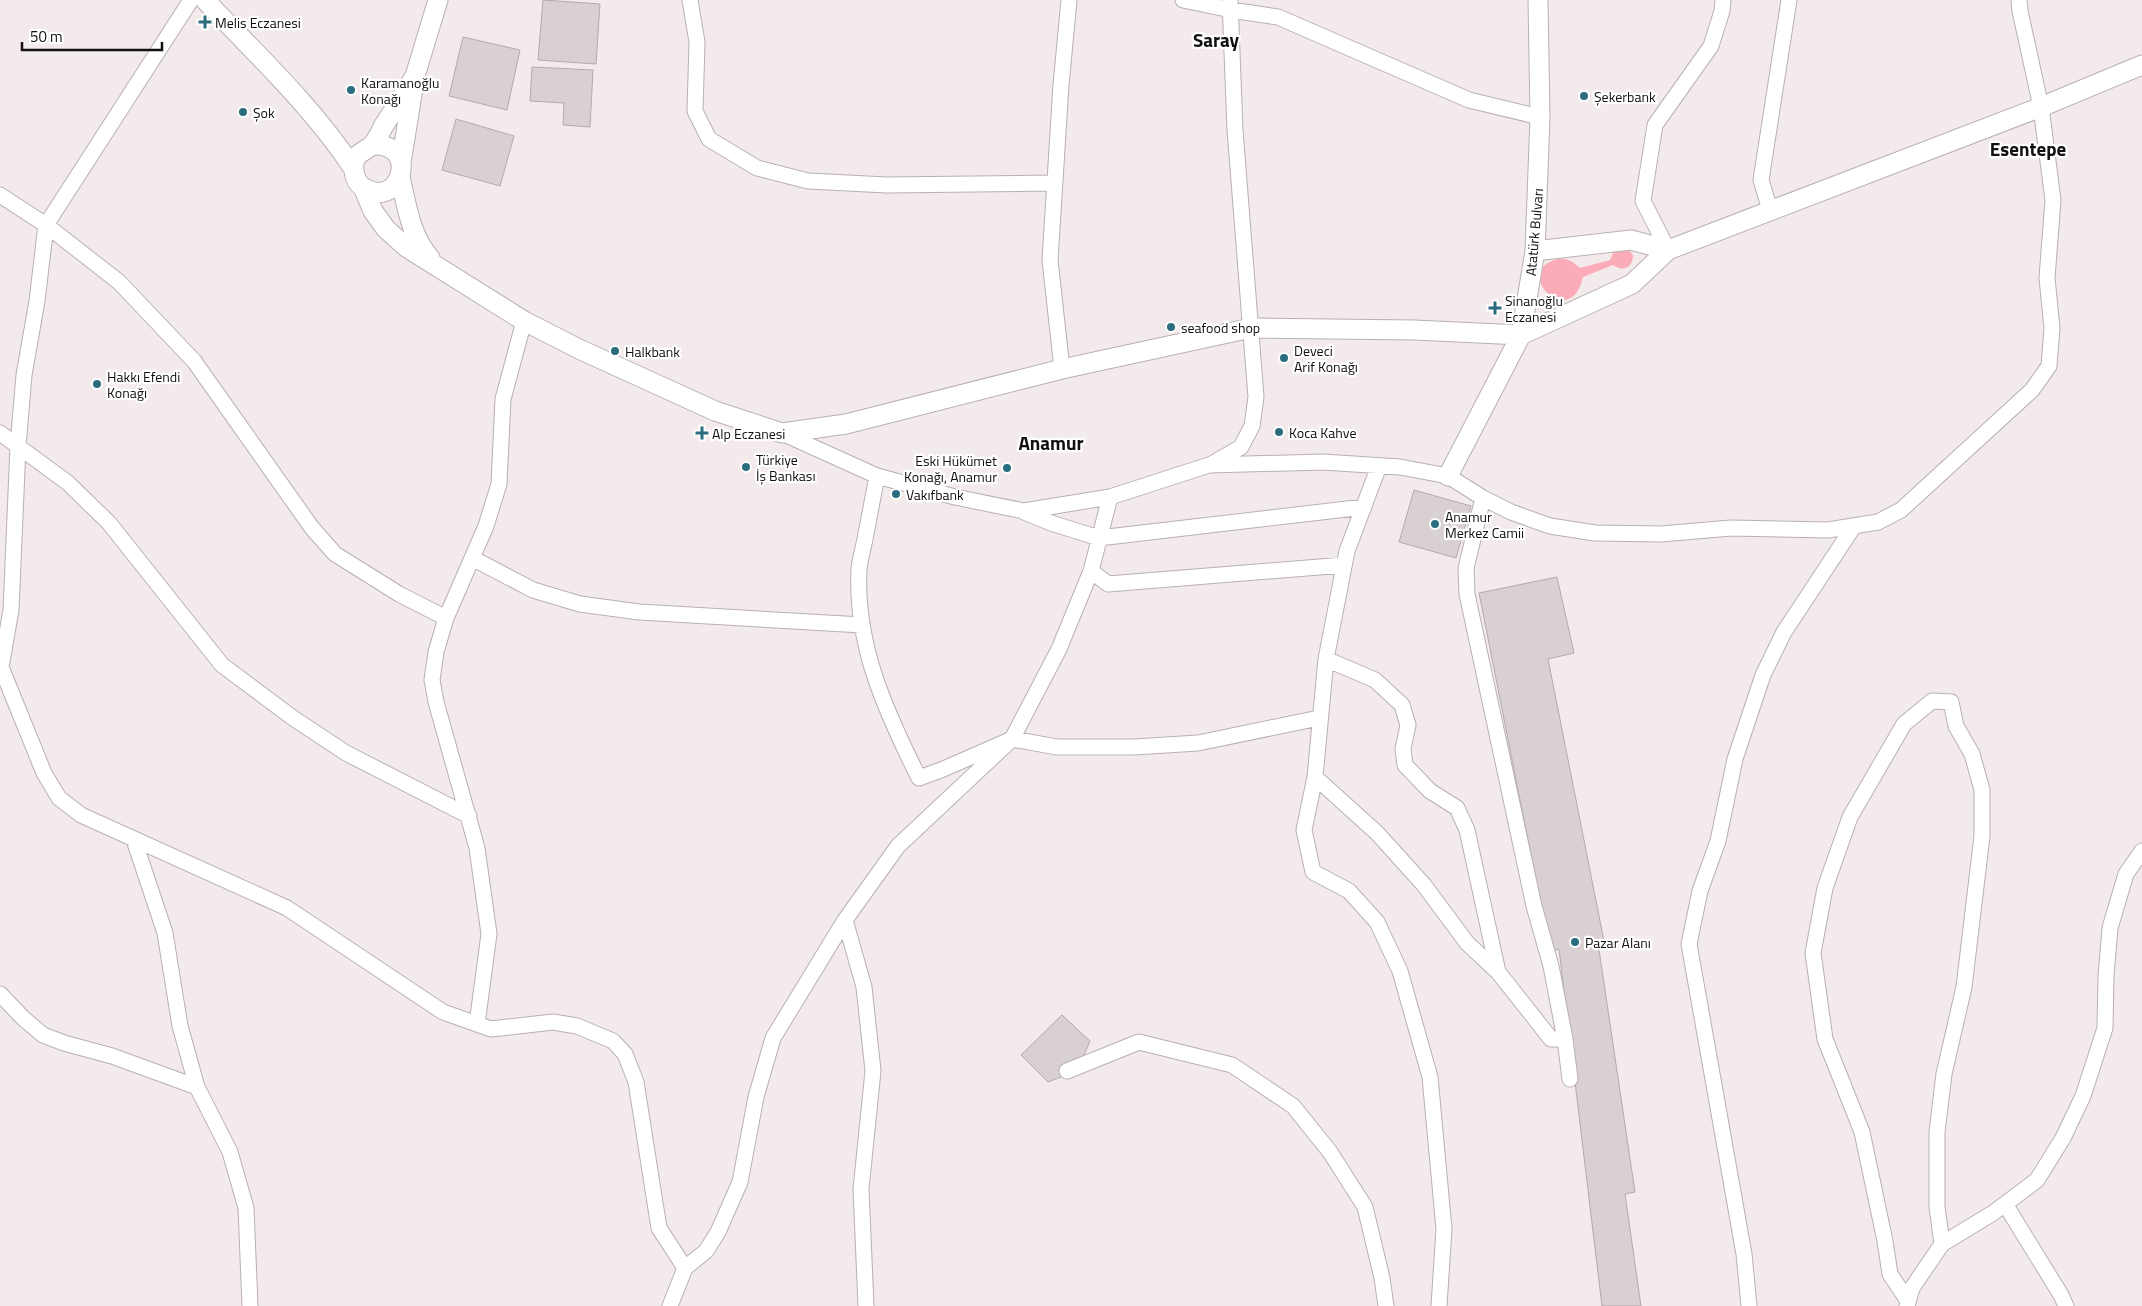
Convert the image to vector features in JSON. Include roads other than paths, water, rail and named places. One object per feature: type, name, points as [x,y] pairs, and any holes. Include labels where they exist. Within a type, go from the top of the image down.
[{"type":"street","points":[[191,0],[46,225],[37,302],[24,375],[18,446],[11,610],[1,668],[44,773],[58,798],[81,816],[287,908],[443,1012],[491,1029],[552,1022],[577,1026],[613,1041],[625,1054],[636,1082],[659,1228],[685,1268]]},
{"type":"street","points":[[205,0],[300,101],[343,152],[354,168],[358,182],[370,191],[384,192],[396,184],[400,170],[415,76],[438,0]]},
{"type":"street","points":[[690,0],[697,42],[695,111],[709,139],[757,168],[808,181],[887,185],[1055,183]]},
{"type":"street","points":[[1062,369],[1050,260],[1069,0]]},
{"type":"street","points":[[1183,0],[1231,5],[1278,17],[1469,100],[1540,117]]},
{"type":"street","name":"Atatürk Bulvarı","points":[[1448,476],[1521,336],[1535,251],[1540,117],[1538,0]]},
{"type":"street","points":[[1668,250],[1643,201],[1655,125],[1711,46],[1722,12],[1723,0]]},
{"type":"street","points":[[1770,210],[1761,180],[1790,0]]},
{"type":"street","points":[[1210,465],[1323,462],[1400,467],[1448,476],[1483,498],[1511,512],[1550,526],[1595,533],[1661,534],[1731,528],[1828,530],[1878,522],[1901,510],[2032,390],[2049,366],[2052,328],[2047,278],[2053,200],[2042,107],[2019,0]]},
{"type":"street","points":[[1024,511],[1110,497],[1210,465],[1241,447],[1252,426],[1256,397],[1235,130],[1231,5]]},
{"type":"street","points":[[782,433],[846,424],[1062,369],[1251,328],[1414,330],[1521,336],[1632,284],[1668,250],[2042,107],[2142,65]]},
{"type":"street","points":[[354,168],[359,154],[372,145],[415,76]]},
{"type":"street","points":[[372,145],[380,144],[393,150],[400,170],[411,225],[421,248],[436,265]]},
{"type":"street","points":[[363,187],[372,211],[386,229],[406,247],[524,321],[579,349],[715,411],[782,433],[877,476],[955,497],[1024,511],[1051,523],[1099,538],[1364,507]]},
{"type":"street","points":[[0,195],[46,225],[119,282],[194,361],[312,528],[335,554],[399,594],[446,618]]},
{"type":"street","points":[[1535,251],[1631,240],[1668,250]]},
{"type":"street","points":[[477,1024],[489,934],[477,848],[436,702],[432,680],[436,652],[446,618],[486,526],[499,484],[503,399],[524,321]]},
{"type":"street","points":[[0,433],[68,483],[109,523],[222,664],[293,718],[346,753],[469,816]]},
{"type":"street","points":[[1380,466],[1347,551],[1344,565],[1326,659],[1314,776],[1304,830],[1313,872],[1349,891],[1378,922],[1400,971],[1430,1077],[1444,1229],[1439,1306]]},
{"type":"street","points":[[877,476],[859,569],[862,626],[868,660],[881,698],[919,778],[1012,739],[1057,747],[1134,747],[1198,743],[1319,718]]},
{"type":"street","points":[[670,1306],[685,1268],[706,1251],[718,1232],[740,1182],[756,1097],[773,1038],[845,920],[898,846],[1012,739],[1059,650],[1091,571],[1110,497]]},
{"type":"street","points":[[1483,498],[1466,568],[1467,594],[1534,906],[1551,966],[1565,1039],[1570,1079]]},
{"type":"street","points":[[1749,1306],[1744,1254],[1689,944],[1700,891],[1718,841],[1735,758],[1763,675],[1784,632],[1854,526]]},
{"type":"street","points":[[472,558],[533,590],[580,604],[639,612],[862,626]]},
{"type":"street","points":[[1091,571],[1108,584],[1344,565]]},
{"type":"street","points":[[1326,659],[1375,680],[1402,705],[1408,724],[1403,749],[1405,765],[1430,791],[1457,808],[1467,830],[1498,972]]},
{"type":"street","points":[[1908,1303],[1890,1274],[1886,1241],[1862,1132],[1825,1039],[1813,954],[1825,888],[1850,817],[1904,724],[1932,701],[1951,702],[1956,726],[1972,754],[1982,790],[1982,836],[1968,959],[1964,988],[1944,1074],[1937,1132],[1937,1207],[1942,1244]]},
{"type":"street","points":[[1314,776],[1377,833],[1424,885],[1467,943],[1498,972],[1552,1039],[1565,1039]]},
{"type":"street","points":[[134,840],[165,933],[180,1026],[197,1087],[230,1152],[246,1208],[250,1306]]},
{"type":"street","points":[[1908,1303],[1912,1288],[1942,1244],[2005,1204],[2037,1180],[2063,1138],[2083,1096],[2105,1028],[2106,976],[2110,928],[2126,874],[2142,852]]},
{"type":"street","points":[[845,920],[864,987],[872,1072],[861,1189],[866,1306]]},
{"type":"street","points":[[0,994],[43,1035],[64,1043],[112,1056],[197,1087]]},
{"type":"street","points":[[1067,1071],[1139,1042],[1232,1065],[1293,1106],[1330,1152],[1365,1207],[1382,1278],[1386,1306]]},
{"type":"street","points":[[2005,1204],[2066,1306]]},
{"type":"place","name":"Melis Eczanesi","points":[[205,22]]},
{"type":"place","name":"Karamanoğlu Konağı","points":[[351,90]]},
{"type":"place","name":"Şekerbank","points":[[1584,96]]},
{"type":"place","name":"Şok","points":[[243,112]]},
{"type":"place","name":"Sinanoğlu Eczanesi","points":[[1495,308]]},
{"type":"place","name":"seafood shop","points":[[1171,327]]},
{"type":"place","name":"Halkbank","points":[[615,351]]},
{"type":"place","name":"Deveci Arif Konağı","points":[[1284,358]]},
{"type":"place","name":"Hakkı Efendi Konağı","points":[[97,384]]},
{"type":"place","name":"Koca Kahve","points":[[1279,432]]},
{"type":"place","name":"Alp Eczanesi","points":[[702,433]]},
{"type":"place","name":"Türkiye İş Bankası","points":[[746,467]]},
{"type":"place","name":"Eski Hükümet Konağı, Anamur","points":[[1007,468]]},
{"type":"place","name":"Vakıfbank","points":[[896,494]]},
{"type":"place","name":"Anamur Merkez Camii","points":[[1435,524]]},
{"type":"place","name":"Pazar Alanı","points":[[1575,942]]},
{"type":"district","name":"Saray","points":[[1216,39]]},
{"type":"district","name":"Esentepe","points":[[2028,148]]},
{"type":"district","name":"Anamur","points":[[1051,442]]}]
